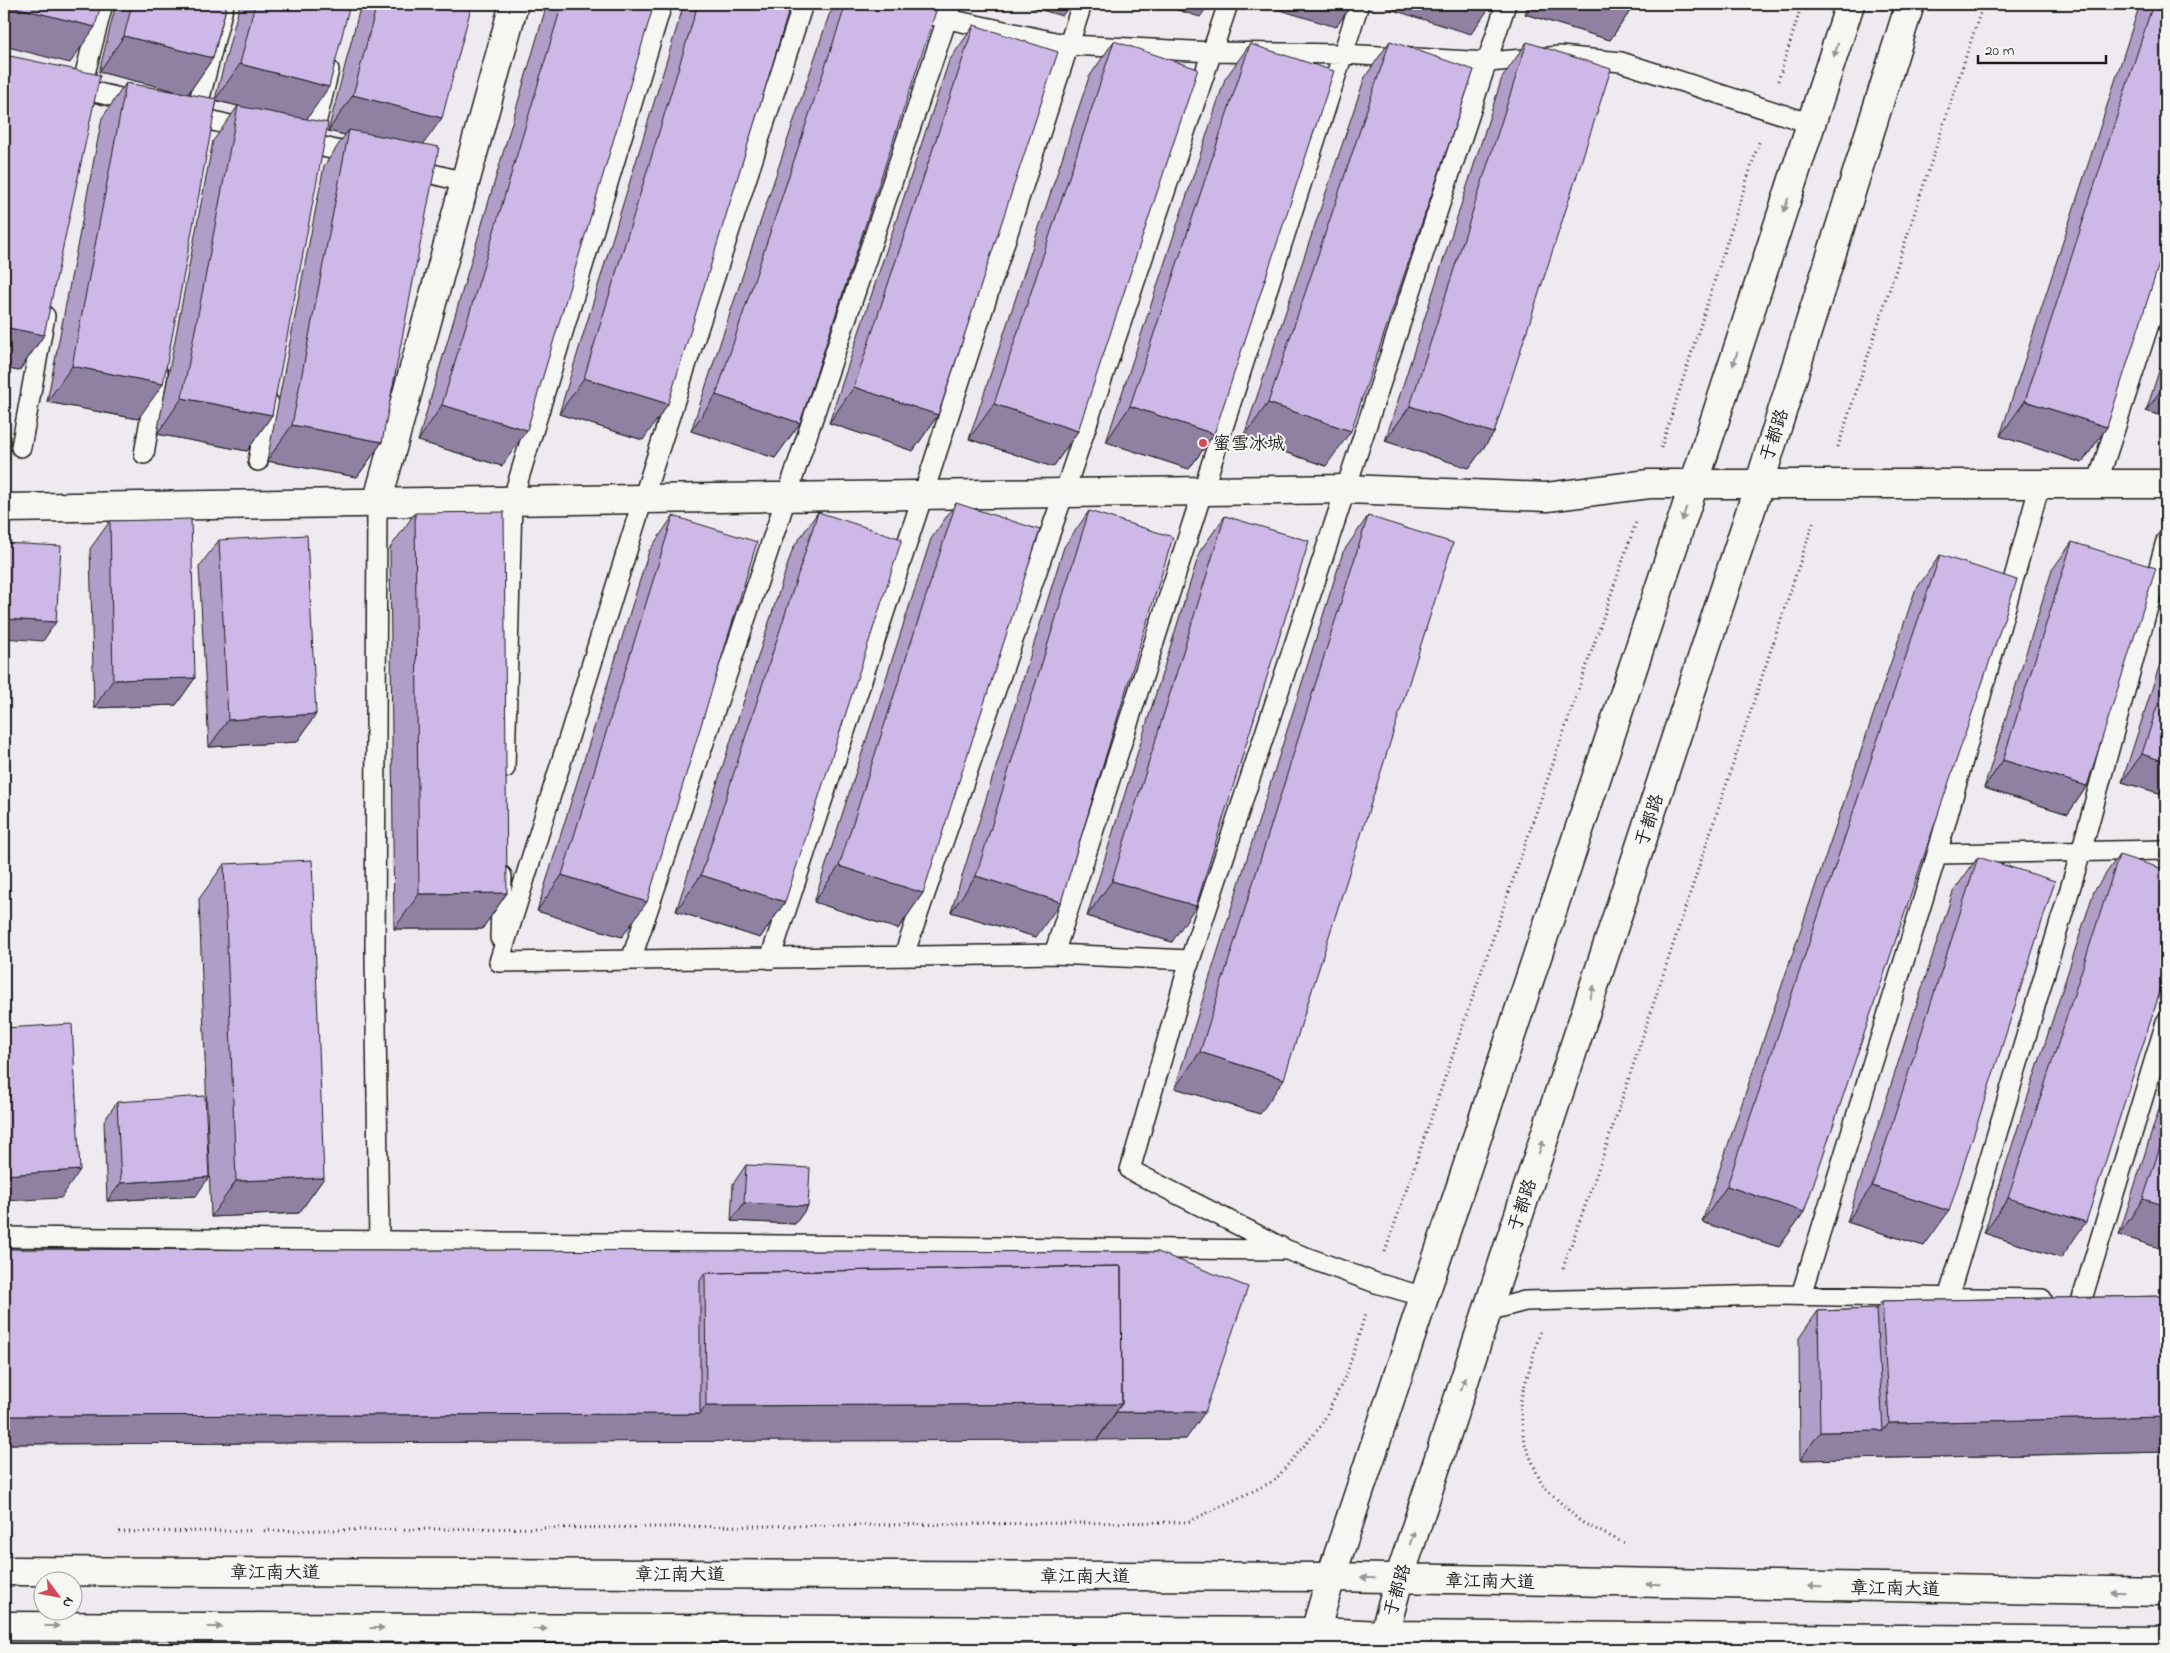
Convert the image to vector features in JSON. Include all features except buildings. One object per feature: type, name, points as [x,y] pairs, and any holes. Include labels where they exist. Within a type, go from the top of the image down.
[{"type":"main road","points":[[377,503],[514,4]]},
{"type":"main road","points":[[1315,1632],[1331,1577],[1694,484],[1850,4]]},
{"type":"main road","name":"于都路","points":[[1384,1636],[1399,1579],[1759,485],[1910,4]]},
{"type":"main road","points":[[4,508],[1347,489],[1547,497],[1649,484],[2166,484]]},
{"type":"main road","name":"章江南大道","points":[[4,1571],[1331,1577],[2166,1592]]},
{"type":"main road","points":[[4,1626],[1315,1632],[1384,1636],[2166,1641]]},
{"type":"lane","points":[[87,111],[86,90],[103,4]]},
{"type":"lane","points":[[201,138],[200,118],[224,4]]},
{"type":"lane","points":[[504,786],[512,501],[662,4]]},
{"type":"lane","points":[[500,962],[643,499],[803,4]]},
{"type":"lane","points":[[887,4],[950,12],[1069,45],[1213,52],[1343,54],[1488,62],[1560,56],[1621,62],[1812,124]]},
{"type":"lane","points":[[770,959],[1082,4]]},
{"type":"lane","points":[[904,955],[1064,493],[1228,4]]},
{"type":"lane","points":[[1054,954],[1201,491],[1359,4]]},
{"type":"lane","points":[[1425,1297],[1376,1283],[1287,1250],[1130,1170],[1190,960],[1506,4]]},
{"type":"lane","points":[[631,960],[950,12]]},
{"type":"lane","points":[[312,165],[313,145],[334,50]]},
{"type":"lane","points":[[52,82],[157,107]]},
{"type":"lane","points":[[176,112],[465,182]]},
{"type":"lane","points":[[2097,484],[2166,272]]},
{"type":"lane","points":[[21,446],[50,295]]},
{"type":"lane","points":[[144,454],[161,357]]},
{"type":"lane","points":[[258,461],[272,385]]},
{"type":"lane","points":[[1800,1295],[1937,854],[2040,484]]},
{"type":"lane","points":[[377,503],[375,952],[380,1241]]},
{"type":"lane","points":[[1948,1298],[2081,852],[2166,541]]},
{"type":"lane","points":[[1937,854],[2166,850]]},
{"type":"lane","points":[[500,962],[502,854]]},
{"type":"lane","points":[[500,962],[1054,954],[1190,960]]},
{"type":"lane","points":[[1488,1311],[1525,1301],[1800,1295],[2092,1300],[2166,1022]]},
{"type":"lane","points":[[4,1237],[1287,1250]]},
{"type":"path","points":[[1633,1545],[1623,1543],[1581,1522],[1542,1485],[1524,1442],[1520,1402],[1536,1346],[1605,1150],[1983,4]]},
{"type":"place","name":"蜜雪冰城","points":[[1203,443]]}]
